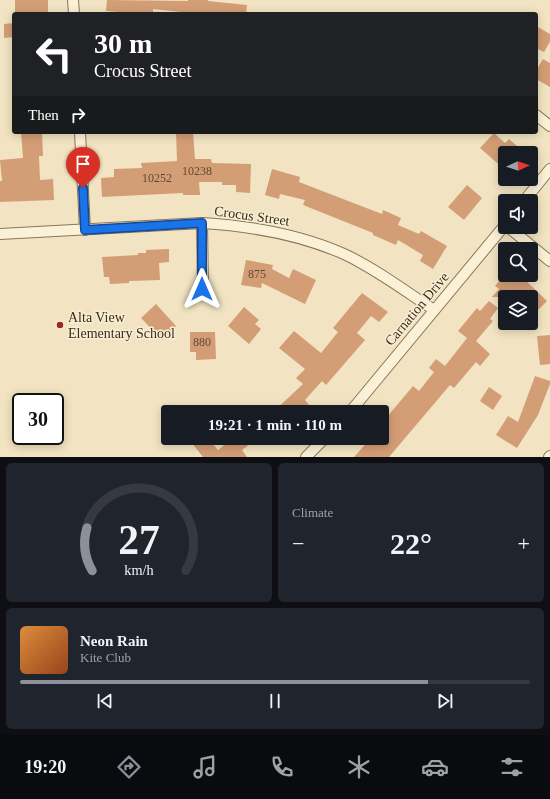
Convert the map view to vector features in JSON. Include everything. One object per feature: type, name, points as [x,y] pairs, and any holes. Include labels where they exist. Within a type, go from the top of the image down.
[{"type":"street","points":[[73,0],[74,12]]},
{"type":"street","points":[[538,117],[550,126]]},
{"type":"street","points":[[80,134],[85,230]]},
{"type":"street","points":[[530,194],[550,169]]},
{"type":"street","points":[[202,223],[202,289]]},
{"type":"street","name":"Crocus Street","points":[[0,234],[202,223],[260,228],[291,235],[319,244],[345,255],[378,273],[434,310]]},
{"type":"street","name":"Carnation Drive","points":[[356,405],[498,233]]},
{"type":"street","points":[[517,234],[550,261]]},
{"type":"street","points":[[306,457],[318,445]]},
{"type":"building","points":[[15,0],[48,0],[48,12],[15,12]]},
{"type":"building","points":[[107,0],[208,0],[247,5],[246,12],[181,12],[153,9],[153,12],[106,11]]},
{"type":"building","points":[[12,23],[12,37],[4,38],[4,24]]},
{"type":"building","points":[[538,27],[550,34],[550,42],[544,52],[538,49]]},
{"type":"building","points":[[543,59],[550,63],[550,87],[538,80],[538,68]]},
{"type":"building","points":[[21,134],[42,134],[43,156],[39,156],[40,180],[53,179],[54,200],[0,202],[0,181],[2,181],[0,160],[23,158]]},
{"type":"building","points":[[176,134],[193,134],[195,159],[211,159],[212,163],[251,164],[250,193],[236,192],[236,185],[222,185],[222,182],[199,182],[200,195],[183,195],[183,193],[102,197],[101,178],[114,177],[114,169],[142,168],[141,163],[177,161]]},
{"type":"building","points":[[493,134],[495,134],[505,143],[509,139],[517,146],[498,146],[498,164],[480,148]]},
{"type":"building","points":[[272,169],[300,177],[299,182],[382,214],[383,210],[401,218],[398,225],[419,234],[421,231],[447,246],[433,269],[420,261],[423,255],[398,240],[396,245],[373,235],[373,233],[303,205],[305,200],[280,194],[279,199],[265,195]]},
{"type":"building","points":[[467,185],[482,198],[464,220],[448,207]]},
{"type":"building","points":[[169,249],[169,262],[159,263],[160,280],[129,281],[129,283],[110,284],[109,277],[104,277],[102,257],[138,255],[138,253],[146,253],[146,250]]},
{"type":"building","points":[[246,260],[273,265],[272,269],[289,278],[293,269],[316,280],[305,304],[262,283],[261,288],[241,285]]},
{"type":"building","points":[[498,282],[527,282],[536,290],[498,290],[499,289],[495,286]]},
{"type":"building","points":[[498,290],[498,297],[492,297]]},
{"type":"building","points":[[538,292],[547,301],[538,310]]},
{"type":"building","points":[[362,293],[388,312],[379,322],[371,316],[357,333],[365,340],[326,385],[322,381],[305,400],[309,405],[280,405],[303,384],[296,378],[305,369],[279,348],[294,331],[321,353],[338,332],[333,328]]},
{"type":"building","points":[[489,301],[498,308],[490,319],[493,321],[476,341],[490,354],[480,366],[476,362],[454,388],[450,385],[389,457],[354,457],[365,445],[389,445],[389,415],[413,386],[419,391],[434,372],[429,368],[436,359],[445,366],[467,338],[458,331],[477,308],[480,311]]},
{"type":"building","points":[[156,304],[176,326],[162,340],[141,318]]},
{"type":"building","points":[[244,307],[259,320],[255,324],[261,329],[249,344],[228,326]]},
{"type":"building","points":[[190,332],[215,332],[216,359],[196,360],[196,352],[190,352]]},
{"type":"building","points":[[550,335],[550,364],[540,365],[537,336]]},
{"type":"building","points":[[535,376],[550,381],[550,384],[538,415],[517,448],[496,435],[508,416],[518,422]]},
{"type":"building","points":[[489,387],[502,396],[493,410],[480,401]]},
{"type":"building","points":[[194,445],[214,445],[218,450],[224,445],[249,445],[242,450],[247,457],[203,457]]},
{"type":"place","name":"Alta View Elementary School","points":[[60,325]]},
{"type":"route","points":[[83,188],[85,230],[202,223],[202,289]]}]
